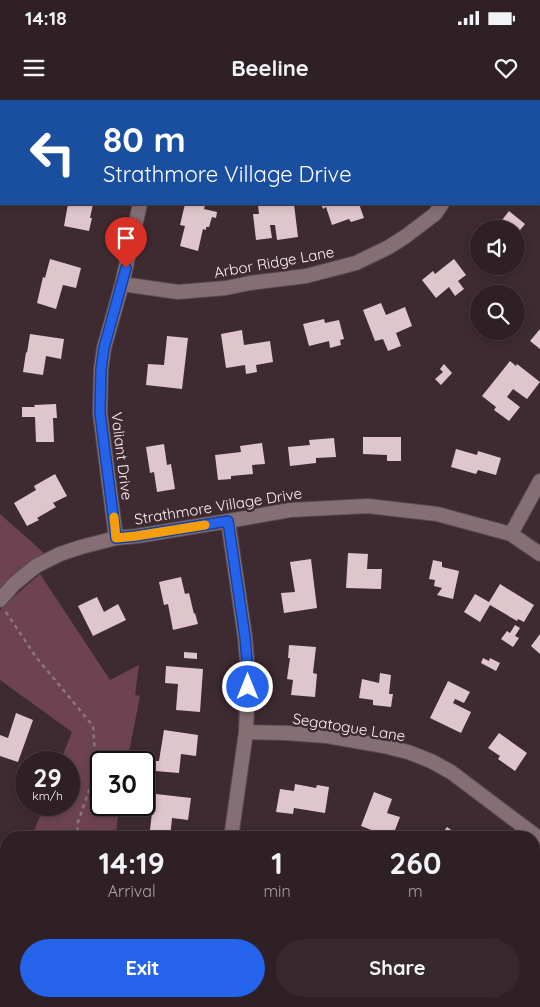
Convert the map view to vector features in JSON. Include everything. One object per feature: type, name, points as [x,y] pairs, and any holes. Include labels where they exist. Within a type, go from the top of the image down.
[{"type":"street","name":"Valiant Drive","points":[[116,538],[100,413],[101,369],[104,348],[122,284],[140,205]]},
{"type":"street","name":"Arbor Ridge Lane","points":[[122,284],[178,292],[226,288],[306,276],[356,263],[389,247],[435,214],[441,205]]},
{"type":"street","points":[[511,534],[540,481]]},
{"type":"street","name":"Strathmore Village Drive","points":[[3,606],[14,584],[36,566],[60,554],[116,538],[290,510],[368,506],[437,514],[511,534],[540,554]]},
{"type":"street","points":[[228,521],[245,637],[248,672],[246,732],[232,831]]},
{"type":"street","name":"Segatogue Lane","points":[[246,732],[326,736],[408,752],[431,761],[451,772],[529,831]]},
{"type":"path","points":[[3,606],[36,657],[93,726],[96,770],[78,822],[77,831]]},
{"type":"shaded area","points":[[0,514],[44,553],[0,597]]},
{"type":"shaded area","points":[[40,574],[110,680],[139,665],[135,695],[140,696],[129,751],[90,751],[90,816],[118,816],[116,831],[34,831],[40,816],[80,816],[80,751],[64,751],[72,732],[0,680],[0,611],[2,607]]},
{"type":"building","points":[[68,205],[93,205],[89,231],[64,226]]},
{"type":"building","points":[[185,205],[205,205],[204,209],[217,212],[216,218],[212,217],[209,227],[206,227],[206,230],[203,229],[198,251],[180,246],[185,226],[180,225]]},
{"type":"building","points":[[258,205],[294,205],[298,237],[277,240],[275,225],[270,225],[272,238],[256,240],[253,214],[259,214]]},
{"type":"building","points":[[321,205],[359,205],[364,218],[351,222],[349,219],[332,225],[326,207],[323,209]]},
{"type":"building","points":[[509,211],[520,220],[502,220]]},
{"type":"building","points":[[50,259],[81,268],[76,288],[63,285],[56,309],[37,303],[43,277],[45,278]]},
{"type":"building","points":[[454,259],[466,275],[458,281],[464,289],[455,296],[449,287],[436,298],[422,280],[433,271],[435,274]]},
{"type":"building","points":[[381,303],[386,315],[405,307],[412,326],[396,333],[401,346],[388,351],[383,339],[375,341],[363,310]]},
{"type":"building","points":[[324,319],[325,323],[339,320],[344,339],[340,340],[341,345],[330,348],[329,341],[309,346],[303,324]]},
{"type":"building","points":[[540,329],[540,349],[530,341]]},
{"type":"building","points":[[242,330],[244,345],[270,341],[273,362],[256,365],[257,372],[246,374],[245,365],[226,368],[221,334]]},
{"type":"building","points":[[30,334],[64,339],[61,359],[46,356],[43,375],[23,372]]},
{"type":"building","points":[[167,336],[188,338],[182,389],[146,385],[148,364],[164,365]]},
{"type":"building","points":[[510,361],[516,366],[517,364],[540,382],[527,399],[513,389],[507,397],[520,407],[509,421],[494,410],[496,407],[482,396]]},
{"type":"building","points":[[444,364],[452,373],[441,385],[435,379],[443,372],[440,369]]},
{"type":"building","points":[[56,404],[57,418],[53,418],[54,442],[36,442],[35,417],[22,417],[22,407]]},
{"type":"building","points":[[363,437],[401,437],[401,461],[387,461],[387,455],[363,454]]},
{"type":"building","points":[[334,438],[336,457],[316,458],[316,463],[290,466],[288,447],[310,445],[309,440]]},
{"type":"building","points":[[262,443],[265,464],[252,465],[253,474],[231,476],[231,479],[218,480],[215,455],[241,452],[240,446]]},
{"type":"building","points":[[164,444],[167,465],[171,464],[175,489],[157,492],[154,472],[150,473],[146,447]]},
{"type":"building","points":[[456,449],[477,455],[478,451],[501,458],[496,475],[478,470],[476,474],[451,467]]},
{"type":"building","points":[[55,474],[67,496],[53,503],[56,507],[37,518],[39,520],[27,526],[14,503],[36,490],[34,486]]},
{"type":"building","points":[[348,553],[368,554],[367,569],[382,569],[381,589],[346,588]]},
{"type":"building","points":[[311,559],[317,608],[284,613],[281,593],[295,592],[290,562]]},
{"type":"building","points":[[433,560],[442,562],[442,567],[459,571],[453,599],[437,595],[442,588],[434,586],[435,580],[429,579]]},
{"type":"building","points":[[181,577],[185,594],[189,593],[198,624],[173,630],[168,604],[164,605],[159,582]]},
{"type":"building","points":[[500,584],[534,605],[524,622],[518,619],[517,621],[490,605],[480,622],[464,612],[475,594],[489,602]]},
{"type":"building","points":[[97,597],[104,612],[118,604],[126,620],[93,636],[78,606]]},
{"type":"building","points":[[515,625],[520,628],[515,636],[519,638],[513,647],[501,639],[507,631],[510,633]]},
{"type":"building","points":[[540,634],[540,654],[531,646]]},
{"type":"building","points":[[289,645],[316,647],[313,673],[317,674],[315,697],[291,695],[293,680],[287,679],[290,658],[288,658]]},
{"type":"building","points":[[184,652],[197,653],[197,659],[184,658]]},
{"type":"building","points":[[483,658],[489,661],[490,658],[500,663],[496,671],[481,663]]},
{"type":"building","points":[[166,666],[203,669],[200,712],[176,710],[178,684],[165,683]]},
{"type":"building","points":[[380,673],[391,675],[389,694],[393,694],[391,707],[373,705],[373,700],[359,698],[362,679],[379,683]]},
{"type":"building","points":[[448,681],[470,692],[464,703],[455,699],[453,703],[471,712],[461,733],[430,718]]},
{"type":"building","points":[[16,713],[33,720],[22,751],[15,751],[15,761],[0,756],[0,735],[8,738]]},
{"type":"building","points":[[164,730],[198,735],[196,756],[181,754],[179,773],[155,771],[156,761],[159,761]]},
{"type":"building","points":[[499,733],[527,753],[515,771],[498,759],[500,756],[488,748]]},
{"type":"building","points":[[295,784],[316,788],[317,785],[329,787],[325,813],[294,808],[293,814],[276,812],[280,789],[294,791]]},
{"type":"building","points":[[374,792],[392,799],[387,813],[400,817],[395,831],[374,831],[361,826]]},
{"type":"building","points":[[156,794],[191,798],[188,820],[172,818],[171,831],[150,831],[152,816],[155,816]]},
{"type":"building","points":[[447,827],[453,831],[444,831]]},
{"type":"slow traffic","points":[[114,517],[116,538],[205,525]]},
{"type":"route","points":[[126,268],[104,348],[101,369],[100,413],[116,538],[228,521],[245,637],[248,687]]}]
